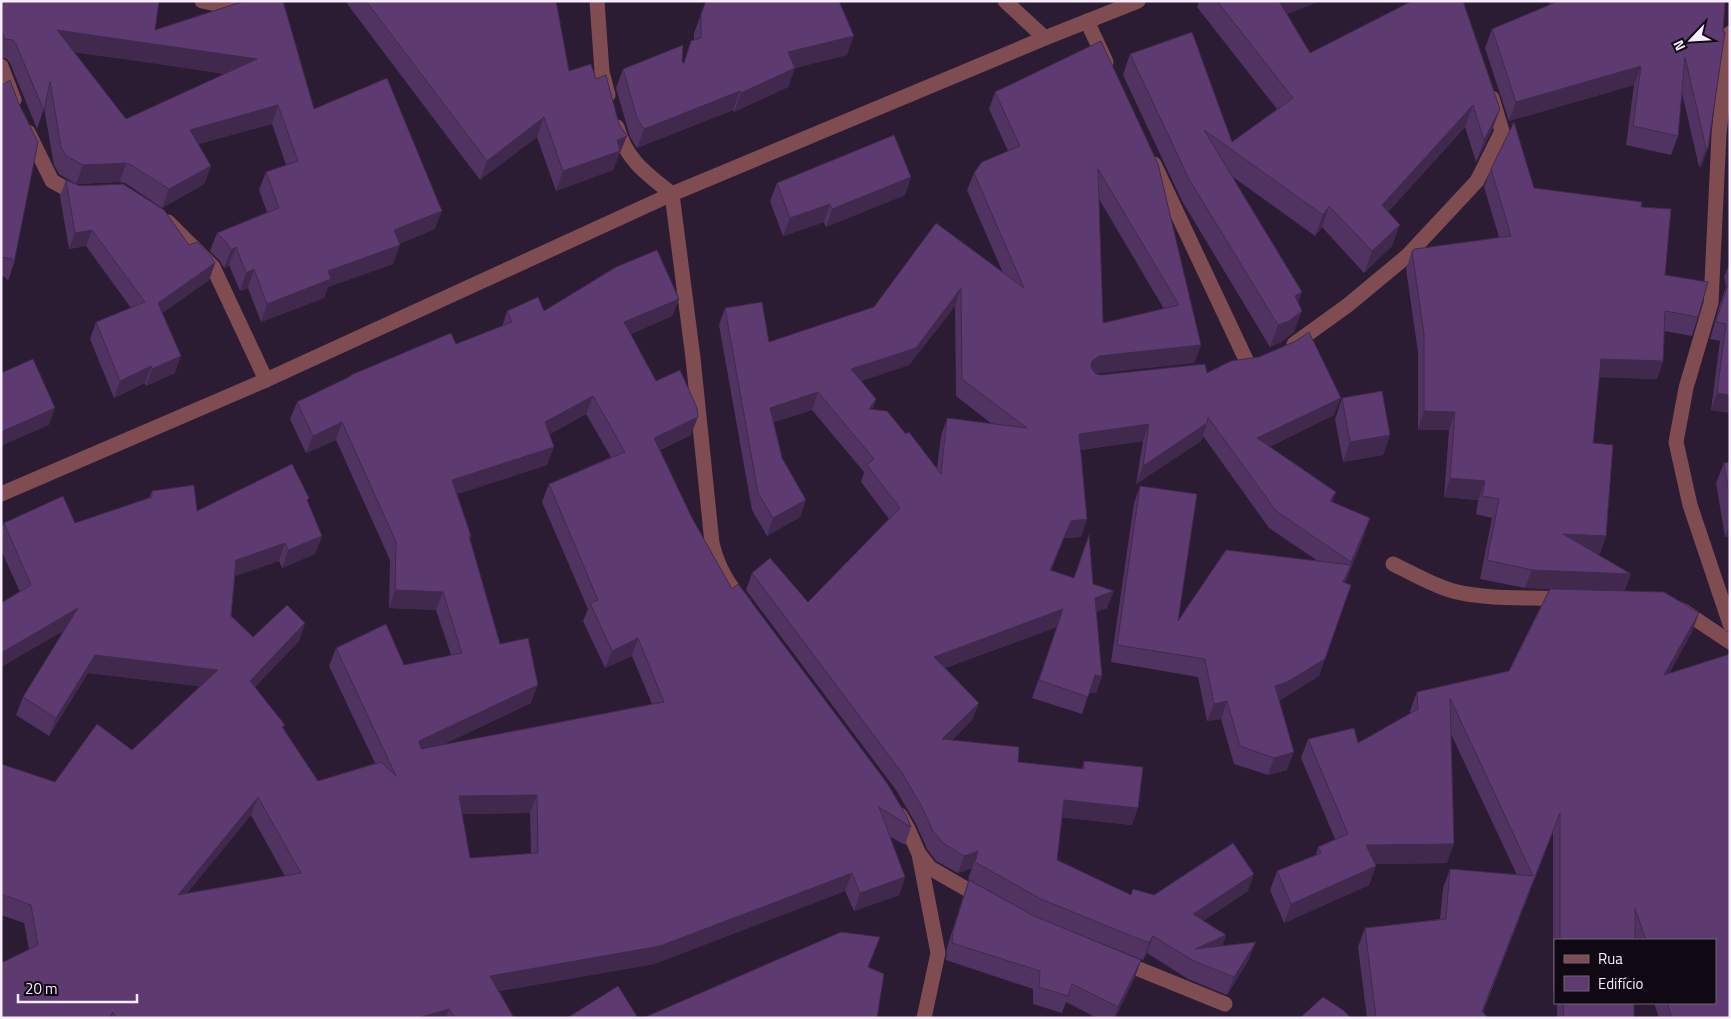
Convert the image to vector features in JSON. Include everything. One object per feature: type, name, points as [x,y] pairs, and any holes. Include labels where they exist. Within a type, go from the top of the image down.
[{"type":"street","points":[[202,1],[216,4],[243,1]]},
{"type":"street","points":[[598,1],[602,72],[621,141],[640,169],[672,194],[693,358],[712,543],[716,561],[751,613]]},
{"type":"street","points":[[1004,1],[1045,38]]},
{"type":"street","points":[[1,494],[266,380],[672,194],[1138,1]]},
{"type":"street","points":[[1087,21],[1112,74]]},
{"type":"street","points":[[1730,33],[1719,134],[1711,303],[1686,388],[1676,442],[1690,505],[1730,624]]},
{"type":"street","points":[[1,66],[19,114],[52,181],[74,193],[93,192]]},
{"type":"street","points":[[1278,354],[1348,305],[1407,256],[1477,182],[1502,131],[1487,85]]},
{"type":"street","points":[[1149,154],[1249,366]]},
{"type":"street","points":[[153,212],[169,223],[213,267],[266,380]]},
{"type":"street","points":[[1230,369],[1249,366],[1264,360]]},
{"type":"street","points":[[1392,564],[1453,591],[1482,595],[1581,601]]},
{"type":"street","points":[[1667,605],[1685,612],[1730,642]]},
{"type":"street","points":[[893,804],[908,829],[919,854],[938,953],[924,1018]]},
{"type":"street","points":[[919,854],[930,868],[997,906]]},
{"type":"street","points":[[1105,955],[1225,1004]]},
{"type":"building","points":[[1,1],[159,1],[155,30],[244,1],[283,1],[314,109],[387,78],[442,211],[394,230],[400,245],[328,271],[331,279],[267,304],[254,269],[246,273],[236,247],[231,250],[217,233],[279,208],[266,172],[298,161],[278,105],[190,130],[211,166],[169,189],[126,163],[83,165],[66,156],[61,147],[50,81],[44,111],[16,44],[13,40],[5,39],[1,31]],"holes":[[[57,30],[257,59],[126,119]]]},
{"type":"building","points":[[366,1],[556,1],[569,71],[591,64],[596,79],[606,75],[619,124],[627,136],[617,140],[620,151],[563,171],[544,117],[487,161]]},
{"type":"building","points":[[706,1],[839,1],[854,36],[788,52],[795,68],[741,93],[740,91],[644,129],[637,118],[623,69],[683,45],[682,62],[684,63],[691,41],[701,38],[701,14]]},
{"type":"building","points":[[1217,1],[1279,1],[1310,53],[1412,1],[1463,1],[1500,109],[1484,140],[1473,105],[1382,205],[1400,225],[1372,251],[1329,206],[1323,215],[1204,130],[1302,292],[1295,296],[1302,311],[1289,321],[1278,325],[1189,179],[1130,54],[1192,32],[1232,142],[1293,98]]},
{"type":"building","points":[[1554,1],[1725,1],[1723,32],[1725,32],[1708,148],[1706,148],[1685,57],[1678,136],[1633,126],[1641,66],[1516,102],[1492,29],[1554,3]]},
{"type":"building","points":[[1101,41],[1158,164],[1201,345],[1099,356],[1092,361],[1091,366],[1096,374],[1205,364],[1207,373],[1231,361],[1259,357],[1296,341],[1309,332],[1341,398],[1257,438],[1336,492],[1330,501],[1370,518],[1351,562],[1276,511],[1208,417],[1207,423],[1143,466],[1149,424],[1079,434],[1087,519],[1071,521],[1050,570],[1074,578],[1089,535],[1093,584],[1114,591],[1095,598],[1102,676],[1095,675],[1088,697],[1039,680],[1063,609],[934,657],[979,703],[942,739],[1019,747],[1018,762],[1084,769],[1084,761],[1143,767],[1138,808],[1064,800],[1057,860],[1131,895],[1133,889],[1154,895],[1233,843],[1254,874],[1193,914],[1226,935],[1195,949],[1256,942],[1234,977],[1194,961],[1153,936],[1149,943],[1041,899],[975,862],[978,851],[964,856],[943,843],[933,831],[922,807],[902,773],[752,573],[770,558],[808,602],[900,508],[867,465],[874,459],[818,392],[770,408],[782,458],[806,500],[773,518],[758,493],[725,308],[762,302],[769,342],[874,307],[936,223],[1024,288],[974,173],[982,162],[1020,146],[995,92]],"holes":[[[1098,169],[1179,305],[1103,323]],[[961,288],[962,379],[1027,428],[947,418],[941,474],[909,432],[906,434],[887,411],[869,409],[876,399],[851,369],[916,348]]]},
{"type":"building","points":[[10,80],[19,104],[38,142],[14,263],[12,259],[1,257],[1,86]]},
{"type":"building","points":[[1514,122],[1534,188],[1642,202],[1641,207],[1671,209],[1665,275],[1708,282],[1698,317],[1665,311],[1663,361],[1601,359],[1593,443],[1613,445],[1606,536],[1563,534],[1631,574],[1532,570],[1487,560],[1499,499],[1482,496],[1485,481],[1450,478],[1455,412],[1424,411],[1424,334],[1412,251],[1415,249],[1511,236],[1491,169]]},
{"type":"building","points":[[894,135],[911,177],[832,209],[830,204],[790,218],[777,183]]},
{"type":"building","points":[[66,180],[80,186],[123,184],[164,210],[189,245],[197,242],[211,256],[215,263],[158,303],[181,356],[152,369],[151,366],[120,381],[96,322],[145,302],[92,230],[75,233]]},
{"type":"building","points":[[657,250],[679,299],[624,322],[656,381],[680,370],[697,408],[698,417],[654,438],[692,518],[732,589],[738,584],[887,783],[906,815],[911,827],[879,807],[905,877],[860,893],[852,873],[660,946],[490,976],[514,1018],[455,1018],[449,1009],[418,1018],[116,1018],[113,1012],[109,1018],[1,1018],[1,963],[38,945],[31,905],[1,894],[1,764],[55,782],[97,724],[132,750],[218,670],[95,655],[56,718],[23,697],[78,608],[1,653],[1,603],[31,585],[4,523],[63,496],[75,523],[152,497],[152,491],[194,485],[197,511],[292,464],[309,498],[307,500],[322,536],[288,550],[285,543],[236,560],[231,616],[253,637],[287,605],[305,623],[250,681],[285,725],[282,727],[318,781],[381,762],[396,776],[336,648],[386,624],[404,665],[462,653],[443,592],[395,590],[396,542],[342,422],[313,436],[297,402],[351,375],[451,333],[456,344],[512,322],[507,311],[538,297],[544,311],[616,267]],"holes":[[[593,396],[625,452],[549,484],[598,600],[590,603],[612,651],[638,638],[664,702],[421,749],[419,741],[538,685],[528,638],[500,644],[469,536],[471,536],[452,480],[554,447],[545,422]],[[537,795],[538,853],[470,858],[459,796]],[[258,797],[301,873],[178,895]]]},
{"type":"building","points":[[1727,287],[1730,287],[1730,395],[1717,393],[1726,324],[1716,322]]},
{"type":"building","points":[[33,359],[55,408],[1,432],[1,373]]},
{"type":"building","points":[[1382,391],[1390,435],[1350,442],[1342,398]]},
{"type":"building","points":[[1730,462],[1730,501],[1724,463]]},
{"type":"building","points":[[1140,486],[1197,494],[1178,621],[1226,550],[1351,565],[1343,582],[1351,585],[1325,659],[1287,682],[1275,686],[1294,752],[1274,758],[1240,746],[1227,701],[1214,704],[1205,659],[1117,645]]},
{"type":"building","points":[[1550,589],[1664,592],[1699,613],[1664,675],[1730,654],[1730,1018],[1672,1018],[1667,1004],[1716,1004],[1716,939],[1646,939],[1635,908],[1635,939],[1560,939],[1560,813],[1482,1011],[1488,1018],[1376,1018],[1365,928],[1446,919],[1450,869],[1533,876],[1450,698],[1454,844],[1366,845],[1376,866],[1291,904],[1277,871],[1321,853],[1318,847],[1348,834],[1308,739],[1354,728],[1358,743],[1418,709],[1417,692],[1509,671]]},
{"type":"building","points":[[969,880],[1034,916],[1141,960],[1118,1007],[1072,984],[1068,996],[1039,987],[1040,971],[952,943],[953,931]]},
{"type":"building","points":[[841,932],[880,937],[868,967],[884,974],[877,1018],[643,1018]]},
{"type":"building","points":[[618,986],[638,1018],[567,1018]]},
{"type":"building","points":[[1323,997],[1343,1010],[1351,1018],[1300,1018]]},
{"type":"building","points":[[1564,1004],[1634,1004],[1634,1018],[1563,1018]]}]
